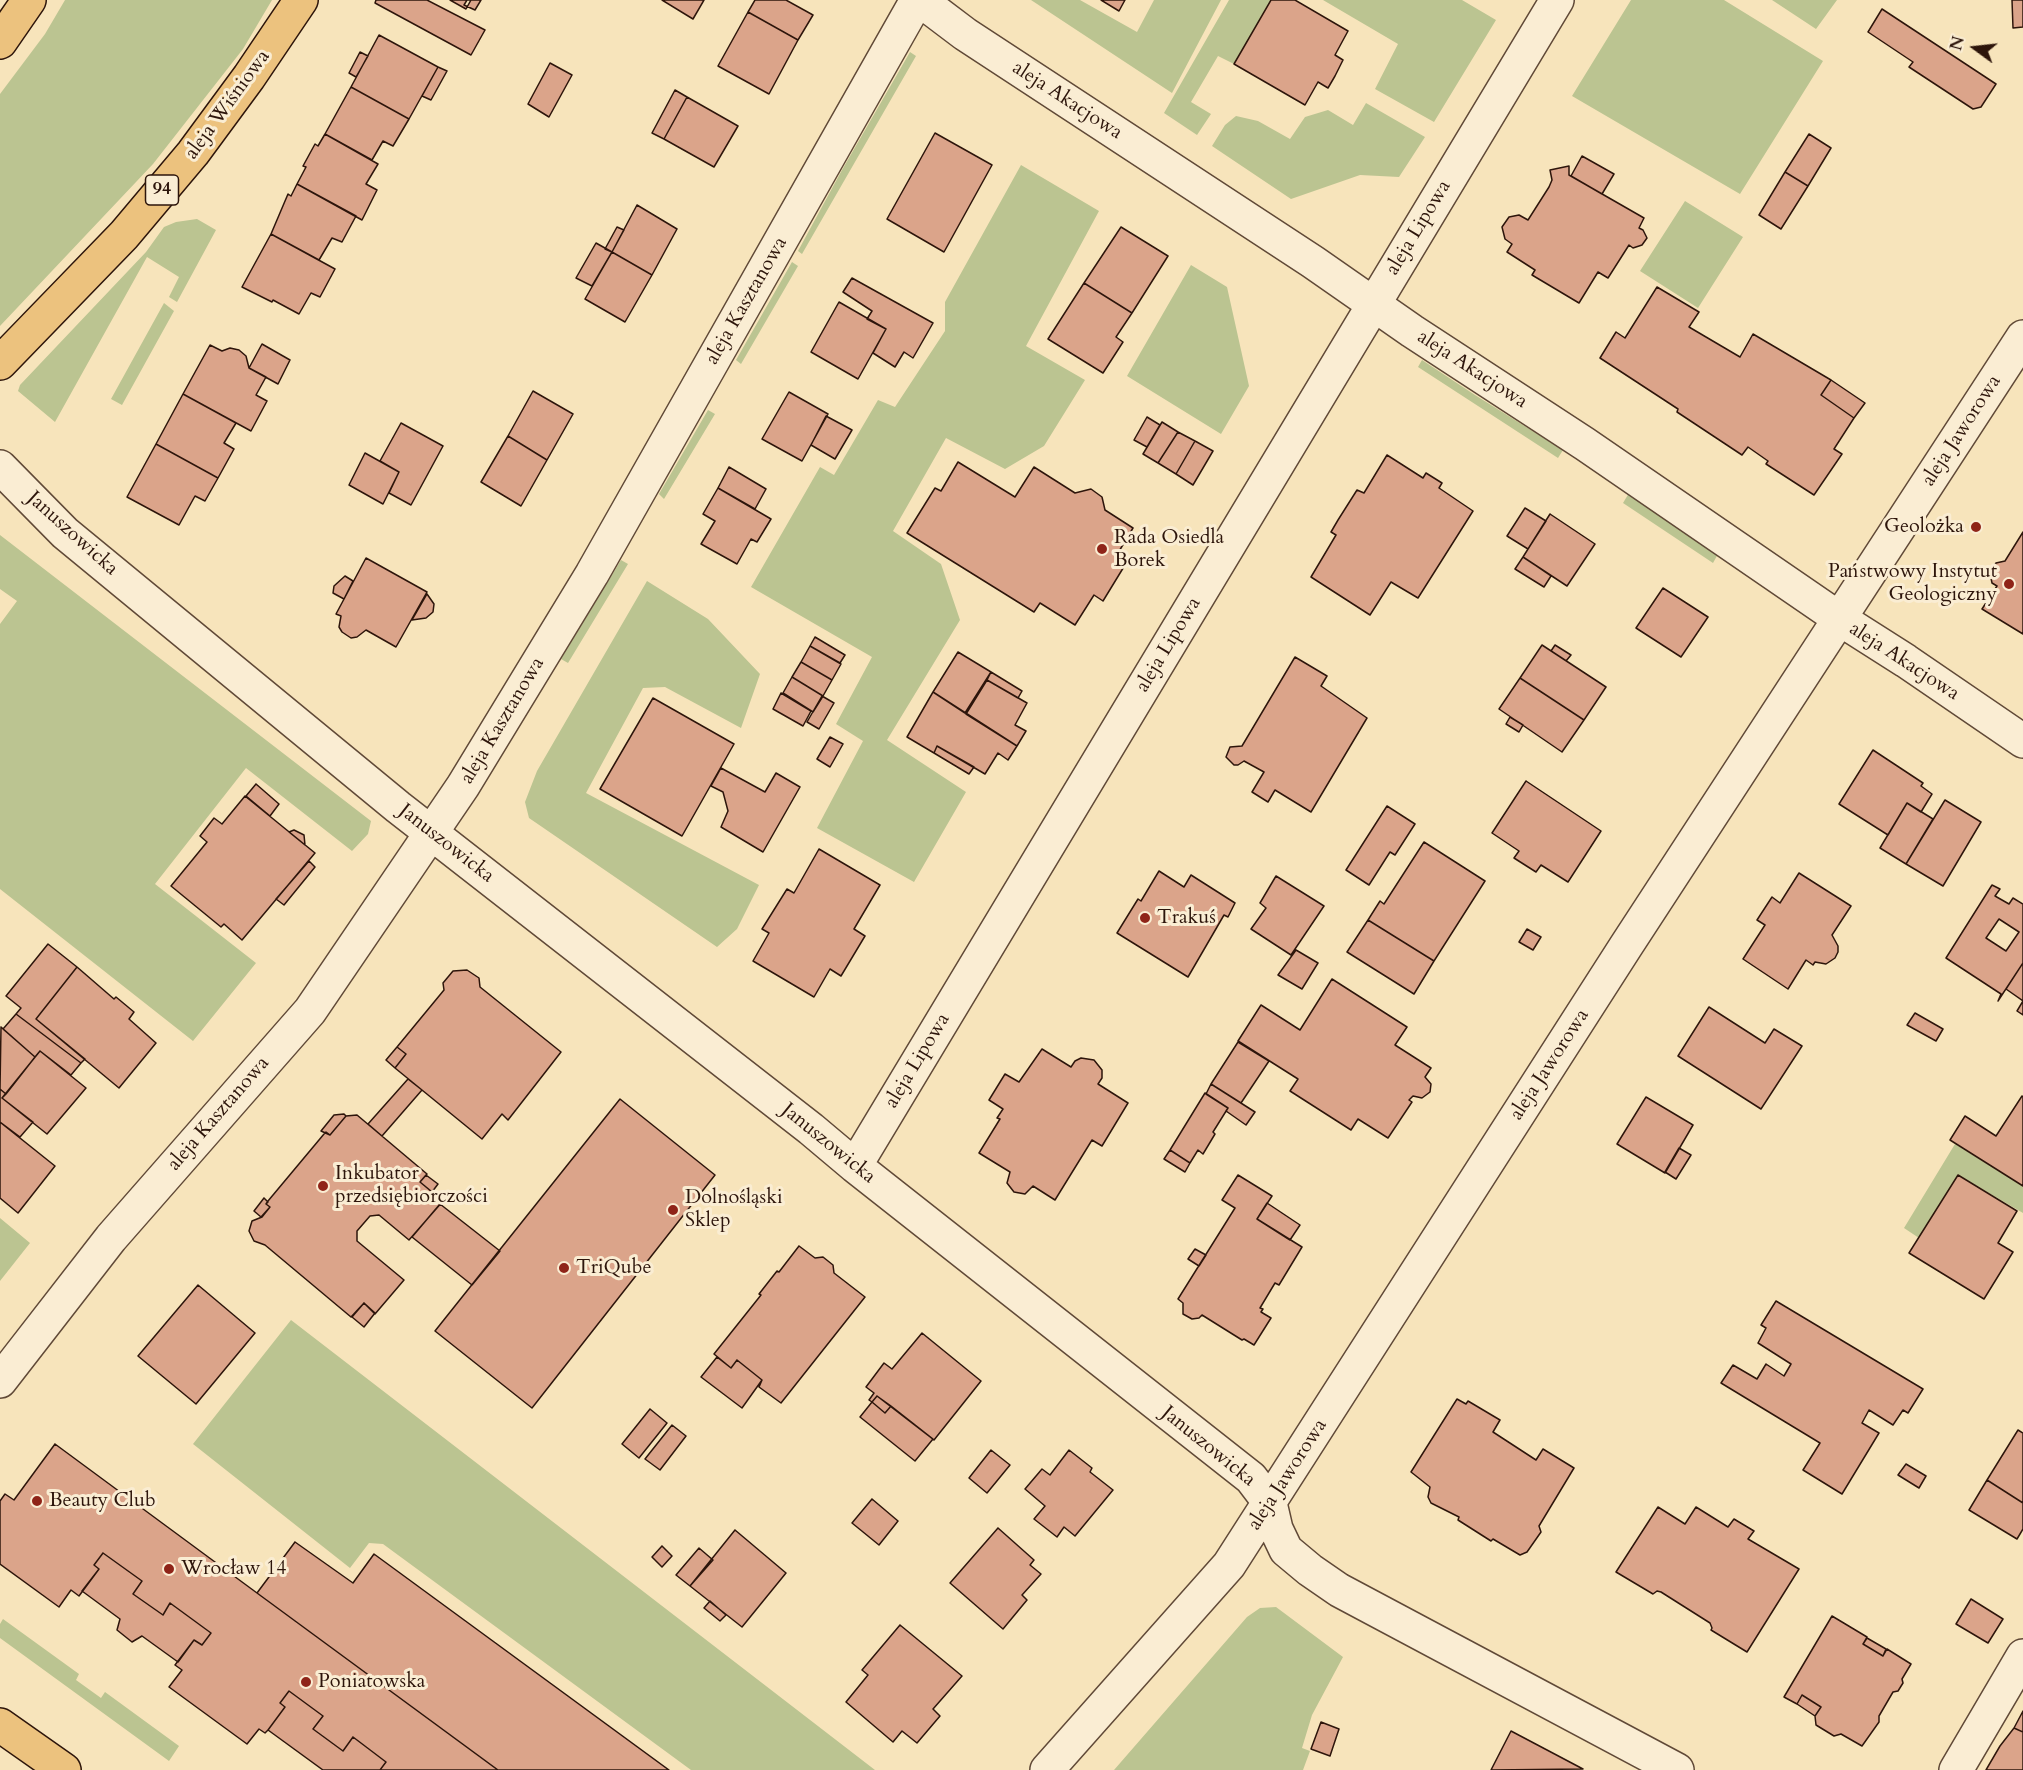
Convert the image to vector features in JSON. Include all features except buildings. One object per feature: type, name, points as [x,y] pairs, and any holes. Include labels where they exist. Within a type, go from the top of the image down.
[{"type":"main road","points":[[0,42],[29,0]]},
{"type":"main road","name":"aleja Wiśniowa","points":[[0,363],[124,235],[193,153],[249,77],[301,0]]},
{"type":"main road","points":[[0,1725],[64,1770]]},
{"type":"street","name":"aleja Akacjowa","points":[[918,0],[965,34],[1313,261],[1373,304],[1585,444],[1840,620],[1906,661],[2023,741]]},
{"type":"street","name":"aleja Kasztanowa","points":[[0,1381],[111,1238],[310,1011],[469,776],[592,574],[918,0]]},
{"type":"street","name":"aleja Lipowa","points":[[855,1166],[1557,0]]},
{"type":"street","name":"aleja Jaworowa","points":[[1047,1770],[1229,1565],[1626,945],[2023,337]]},
{"type":"street","name":"Januszowicka","points":[[0,467],[66,533],[398,807],[811,1129],[1251,1478],[1270,1503],[1276,1529],[1286,1550],[1310,1570],[1339,1590],[1677,1770]]},
{"type":"street","points":[[1956,1770],[2023,1656]]},
{"type":"green space","points":[[65,0],[272,0],[243,49],[153,164],[0,326],[0,94],[45,34]]},
{"type":"green space","points":[[1031,0],[1080,0],[1137,32],[1154,0],[1221,0],[1172,93]]},
{"type":"green space","points":[[1229,0],[1271,0],[1234,64],[1218,56],[1191,102],[1211,114],[1197,135],[1164,113]]},
{"type":"green space","points":[[1323,0],[1462,0],[1496,20],[1434,122],[1375,89],[1398,44]]},
{"type":"green space","points":[[1631,0],[1724,0],[1823,61],[1740,194],[1572,96]]},
{"type":"green space","points":[[1772,0],[1837,0],[1816,29]]},
{"type":"green space","points":[[910,52],[916,56],[802,254],[798,251]]},
{"type":"green space","points":[[1366,103],[1425,137],[1399,177],[1360,175],[1291,199],[1212,146],[1225,125],[1236,116],[1258,121],[1290,139],[1305,117],[1328,110],[1353,125]]},
{"type":"green space","points":[[1021,165],[1099,211],[1026,346],[1085,380],[1044,446],[1005,469],[946,438],[893,531],[941,564],[960,620],[887,740],[966,792],[914,882],[817,828],[863,741],[836,724],[872,657],[751,587],[820,467],[834,475],[878,400],[895,407],[945,331],[945,302]]},
{"type":"green space","points":[[1685,201],[1743,237],[1698,308],[1640,271]]},
{"type":"green space","points":[[197,219],[216,230],[177,302],[169,297],[179,277],[147,257],[55,422],[18,391],[20,385],[146,252],[164,227],[176,222]]},
{"type":"green space","points":[[792,262],[798,266],[741,364],[736,360]]},
{"type":"green space","points":[[1191,265],[1227,287],[1249,386],[1221,434],[1127,376]]},
{"type":"green space","points":[[164,303],[174,311],[122,405],[111,399]]},
{"type":"green space","points":[[1422,360],[1563,450],[1558,458],[1418,367]]},
{"type":"green space","points":[[708,410],[715,414],[664,499],[659,494]]},
{"type":"green space","points":[[1629,493],[1718,554],[1713,563],[1623,503]]},
{"type":"green space","points":[[0,535],[371,821],[368,834],[352,851],[246,768],[155,884],[256,963],[193,1041],[0,889],[0,624],[17,601],[0,589]]},
{"type":"green space","points":[[621,560],[628,564],[568,663],[561,659]]},
{"type":"green space","points":[[647,581],[708,619],[760,674],[741,728],[665,687],[643,688],[586,793],[759,885],[737,929],[717,947],[529,818],[525,802],[537,771]]},
{"type":"green space","points":[[1955,1144],[2023,1186],[2023,1213],[1958,1175],[1919,1238],[1904,1228]]},
{"type":"green space","points":[[0,1218],[30,1243],[0,1281]]},
{"type":"green space","points":[[291,1320],[875,1770],[691,1770],[383,1544],[369,1543],[350,1568],[193,1444]]},
{"type":"green space","points":[[1276,1607],[1343,1657],[1312,1715],[1302,1748],[1310,1751],[1303,1770],[1114,1770],[1247,1617],[1260,1608]]},
{"type":"green space","points":[[3,1619],[79,1674],[76,1680],[101,1698],[105,1692],[179,1746],[169,1761],[0,1638],[0,1624]]},
{"type":"place","name":"Geolożka","points":[[1976,527]]},
{"type":"place","name":"Rada Osiedla Borek","points":[[1102,549]]},
{"type":"place","name":"Państwowy Instytut Geologiczny","points":[[2009,584]]},
{"type":"place","name":"Trakuś","points":[[1145,918]]},
{"type":"place","name":"Inkubator przedsiębiorczości","points":[[323,1186]]},
{"type":"place","name":"Dolnośląski Sklep","points":[[673,1210]]},
{"type":"place","name":"TriQube","points":[[564,1268]]},
{"type":"place","name":"Beauty Club","points":[[37,1501]]},
{"type":"place","name":"Wrocław 14","points":[[169,1569]]},
{"type":"place","name":"Poniatowska","points":[[306,1682]]}]
